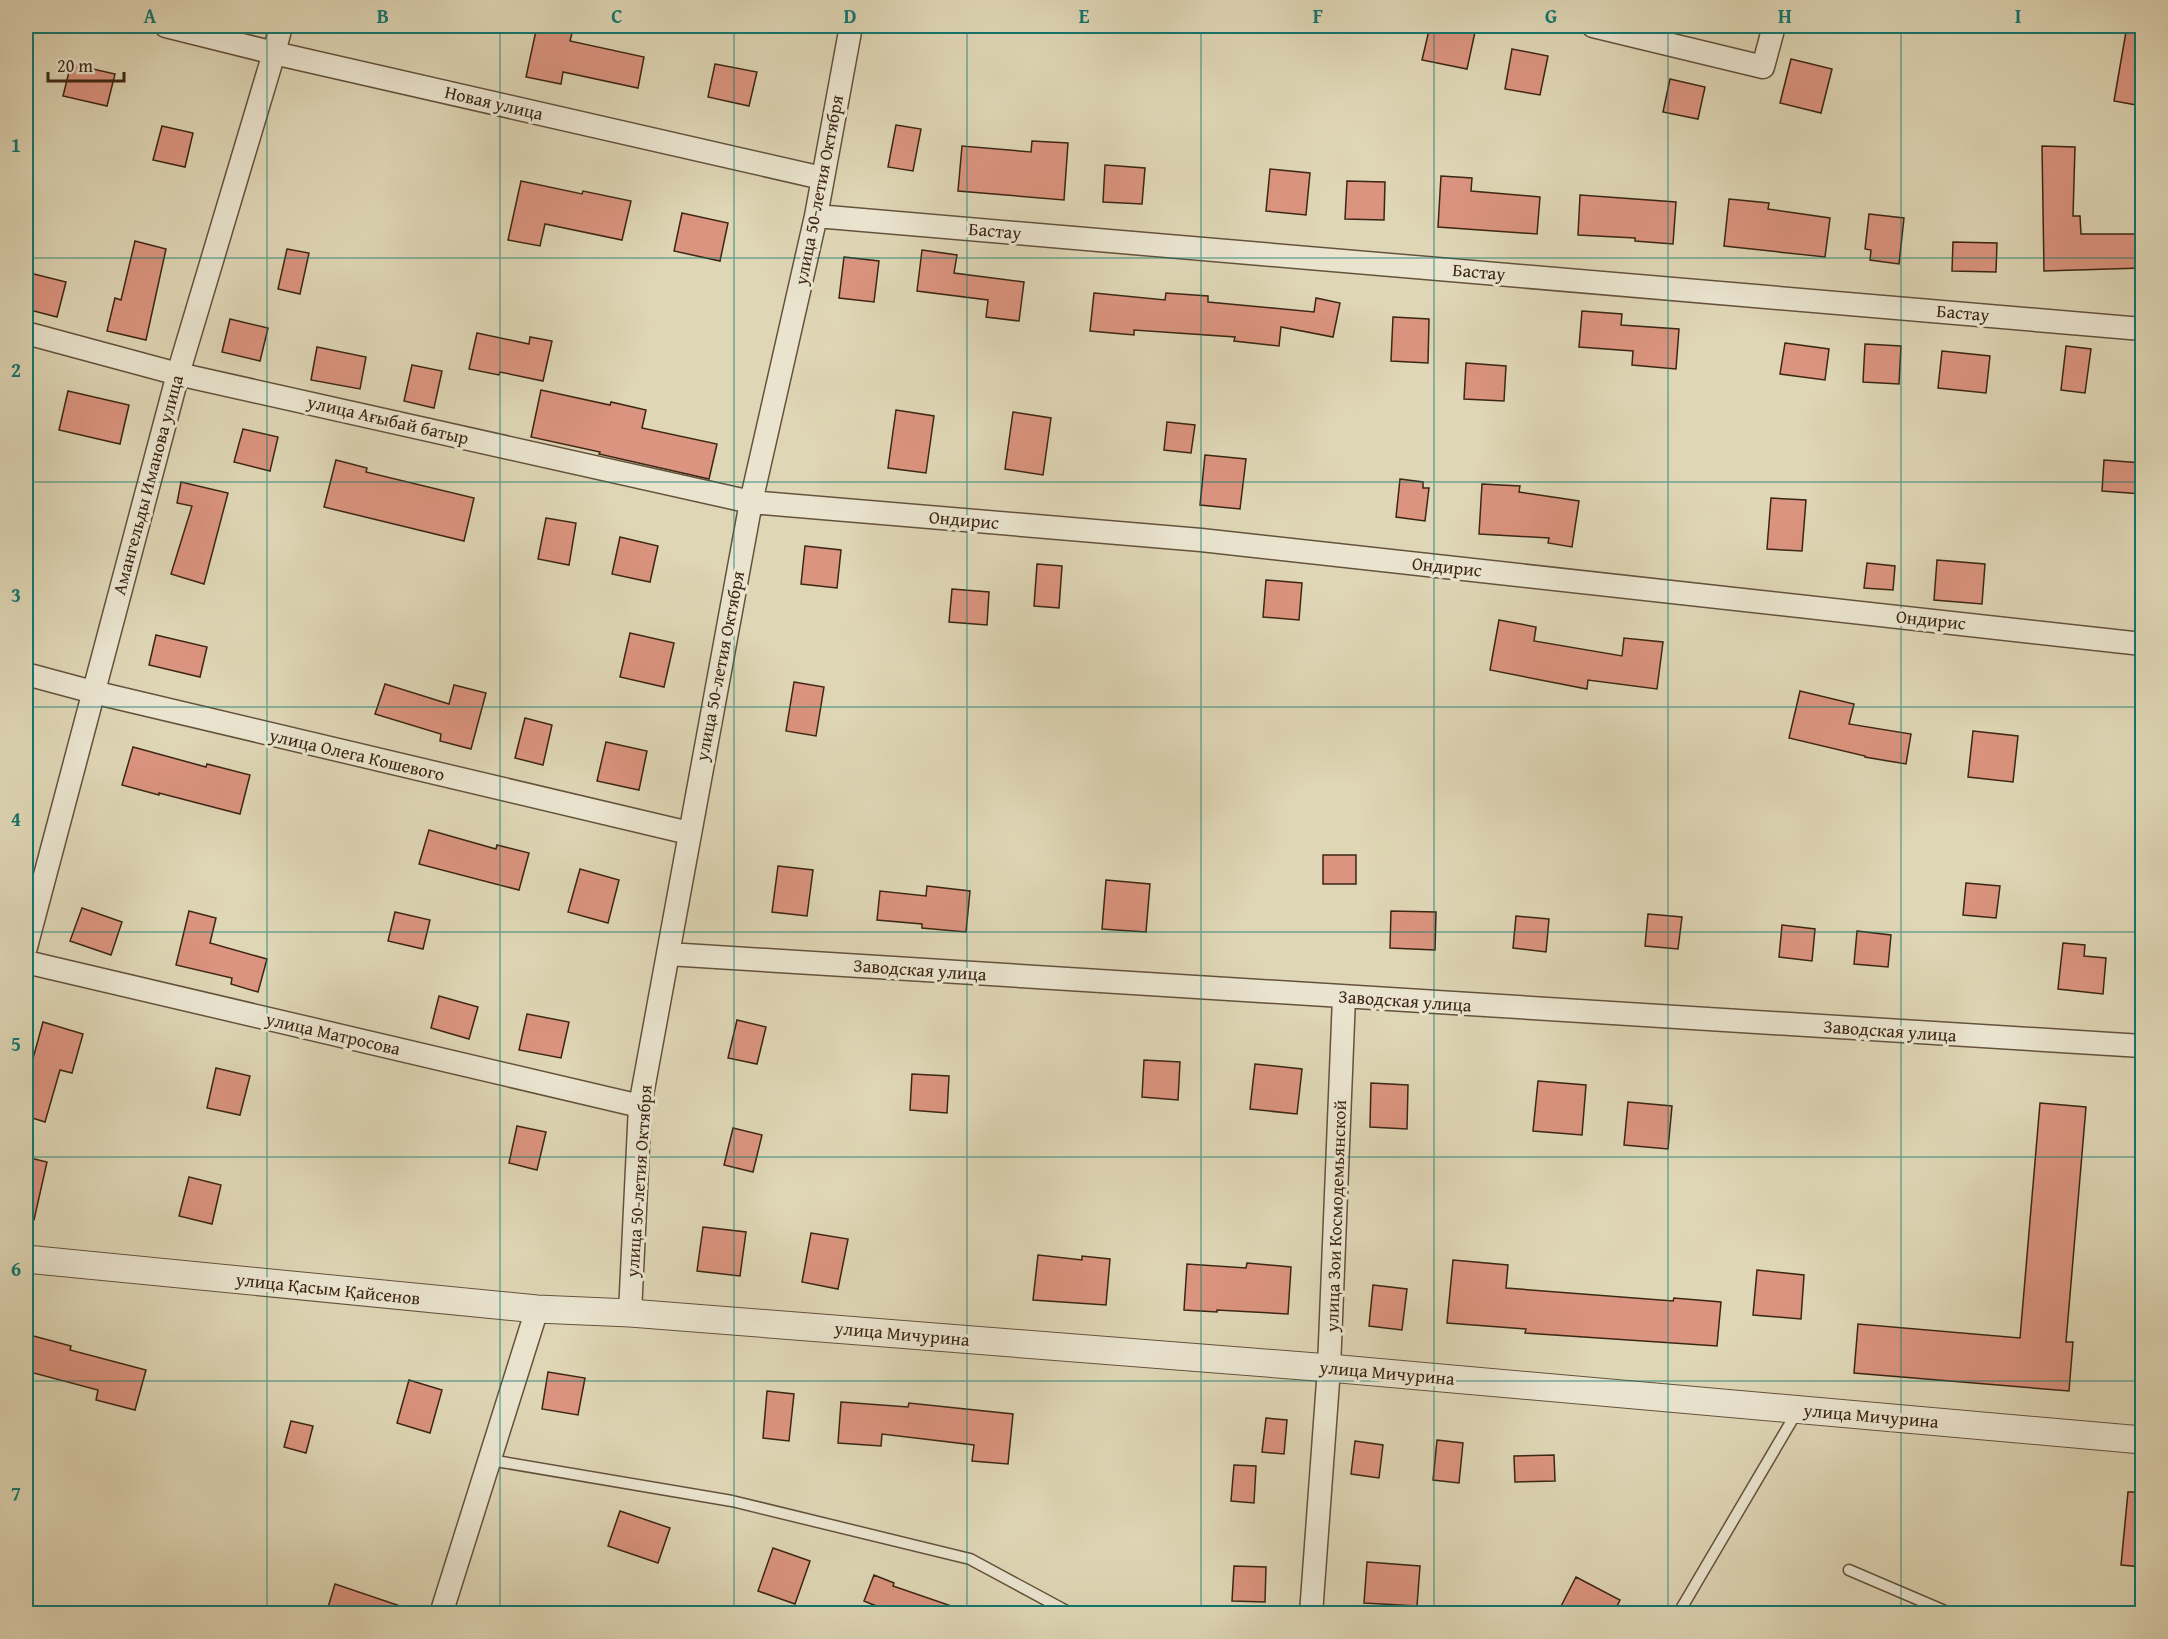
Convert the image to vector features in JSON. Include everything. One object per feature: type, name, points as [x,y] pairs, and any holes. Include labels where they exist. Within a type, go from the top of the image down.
[{"type":"street","name":"Новая улица","points":[[166,26],[274,53],[822,178]]},
{"type":"street","name":"Амангельды Иманова улица","points":[[26,947],[178,374],[274,53],[280,26]]},
{"type":"street","name":"улица 50-летия Октября","points":[[630,1313],[640,1106],[751,502],[816,216],[851,26]]},
{"type":"street","points":[[1593,26],[1763,67],[1774,26]]},
{"type":"street","name":"Бастау","points":[[816,216],[2142,329]]},
{"type":"street","name":"улица Ағыбай батыр","points":[[26,333],[178,374],[751,502]]},
{"type":"street","name":"Ондирис","points":[[751,502],[1201,540],[2142,644]]},
{"type":"street","name":"улица Олега Кошевого","points":[[26,674],[93,692],[689,833]]},
{"type":"street","name":"Заводская улица","points":[[668,954],[2142,1046]]},
{"type":"street","name":"улица Матросова","points":[[26,962],[640,1106]]},
{"type":"street","name":"улица Зои Космодемьянской","points":[[1311,1614],[1329,1368],[1344,997]]},
{"type":"street","name":"улица Қасым Қайсенов","points":[[26,1259],[537,1309],[630,1313]]},
{"type":"street","points":[[441,1614],[537,1309]]},
{"type":"street","name":"улица Мичурина","points":[[630,1313],[1329,1368],[2142,1440]]},
{"type":"lane","points":[[1678,1614],[1799,1409]]},
{"type":"lane","points":[[490,1460],[732,1500],[970,1560],[1072,1614]]},
{"type":"lane","points":[[1849,1570],[1952,1614]]},
{"type":"building","points":[[537,26],[573,29],[570,41],[644,57],[638,88],[563,72],[561,84],[526,77]]},
{"type":"building","points":[[1430,26],[1444,26],[1475,32],[1467,69],[1422,60]]},
{"type":"building","points":[[2127,26],[2142,26],[2142,106],[2114,101]]},
{"type":"building","points":[[1512,49],[1548,56],[1540,95],[1505,89]]},
{"type":"building","points":[[1791,59],[1832,69],[1821,113],[1780,103]]},
{"type":"building","points":[[71,64],[115,74],[107,106],[63,96]]},
{"type":"building","points":[[715,64],[757,72],[749,106],[708,97]]},
{"type":"building","points":[[1670,79],[1705,87],[1698,119],[1663,112]]},
{"type":"building","points":[[896,125],[921,129],[913,171],[888,167]]},
{"type":"building","points":[[162,126],[193,133],[185,167],[153,160]]},
{"type":"building","points":[[1032,141],[1068,143],[1064,200],[958,191],[962,146],[1031,152]]},
{"type":"building","points":[[2042,146],[2075,147],[2073,216],[2080,216],[2081,234],[2142,234],[2142,268],[2044,271]]},
{"type":"building","points":[[1105,165],[1145,168],[1142,204],[1103,202]]},
{"type":"building","points":[[1270,169],[1310,173],[1306,215],[1266,211]]},
{"type":"building","points":[[1441,176],[1472,178],[1471,191],[1540,197],[1537,234],[1438,227]]},
{"type":"building","points":[[521,181],[582,194],[583,191],[631,201],[622,240],[545,224],[540,246],[508,240]]},
{"type":"building","points":[[1347,181],[1385,182],[1384,220],[1345,219]]},
{"type":"building","points":[[1580,195],[1676,202],[1673,244],[1635,241],[1635,238],[1578,235]]},
{"type":"building","points":[[1729,199],[1769,203],[1768,209],[1830,218],[1825,257],[1724,246]]},
{"type":"building","points":[[682,213],[728,223],[720,261],[674,251]]},
{"type":"building","points":[[1869,214],[1904,218],[1899,264],[1870,260],[1871,250],[1865,249]]},
{"type":"building","points":[[135,241],[166,249],[146,340],[107,331],[115,298],[121,300]]},
{"type":"building","points":[[1953,242],[1997,243],[1996,272],[1952,271]]},
{"type":"building","points":[[287,249],[309,253],[300,294],[278,289]]},
{"type":"building","points":[[922,250],[957,255],[954,273],[1024,282],[1019,321],[986,317],[988,300],[917,291]]},
{"type":"building","points":[[844,257],[879,261],[874,302],[839,298]]},
{"type":"building","points":[[26,272],[66,282],[57,317],[26,309]]},
{"type":"building","points":[[1094,293],[1165,300],[1166,293],[1208,296],[1208,302],[1314,312],[1316,298],[1340,303],[1333,337],[1281,327],[1279,346],[1234,341],[1235,337],[1134,330],[1134,335],[1090,331]]},
{"type":"building","points":[[1582,311],[1622,314],[1621,325],[1679,329],[1676,369],[1632,365],[1633,351],[1579,347]]},
{"type":"building","points":[[1393,317],[1429,319],[1428,363],[1391,361]]},
{"type":"building","points":[[230,319],[268,328],[260,361],[222,352]]},
{"type":"building","points":[[477,333],[529,344],[530,337],[552,341],[543,381],[500,372],[499,375],[469,369]]},
{"type":"building","points":[[1785,343],[1829,349],[1825,380],[1780,374]]},
{"type":"building","points":[[1865,344],[1901,346],[1899,384],[1863,382]]},
{"type":"building","points":[[2066,346],[2091,349],[2085,393],[2061,390]]},
{"type":"building","points":[[317,347],[366,357],[360,389],[311,380]]},
{"type":"building","points":[[1942,351],[1990,356],[1986,393],[1938,388]]},
{"type":"building","points":[[1466,363],[1506,366],[1504,401],[1464,399]]},
{"type":"building","points":[[412,365],[442,371],[434,408],[404,401]]},
{"type":"building","points":[[541,390],[610,405],[611,402],[646,410],[642,428],[717,444],[709,479],[531,437]]},
{"type":"building","points":[[68,391],[129,405],[120,444],[59,430]]},
{"type":"building","points":[[896,410],[934,416],[926,473],[888,468]]},
{"type":"building","points":[[1013,412],[1051,418],[1043,475],[1005,469]]},
{"type":"building","points":[[1167,422],[1195,425],[1191,453],[1164,450]]},
{"type":"building","points":[[243,429],[278,437],[270,471],[234,462]]},
{"type":"building","points":[[1205,455],[1246,459],[1240,509],[1200,505]]},
{"type":"building","points":[[336,460],[367,468],[366,472],[474,498],[464,541],[324,507]]},
{"type":"building","points":[[2104,460],[2142,463],[2142,494],[2102,491]]},
{"type":"building","points":[[1400,479],[1423,482],[1423,488],[1429,488],[1425,521],[1396,517]]},
{"type":"building","points":[[181,482],[228,493],[204,584],[171,574],[192,506],[177,503]]},
{"type":"building","points":[[1482,484],[1520,486],[1519,492],[1579,501],[1572,547],[1548,543],[1549,538],[1479,534]]},
{"type":"building","points":[[1771,498],[1806,500],[1802,551],[1767,549]]},
{"type":"building","points":[[546,518],[576,523],[569,565],[538,559]]},
{"type":"building","points":[[620,537],[658,546],[650,582],[612,574]]},
{"type":"building","points":[[805,546],[841,550],[837,588],[801,584]]},
{"type":"building","points":[[1937,560],[1985,564],[1982,604],[1934,600]]},
{"type":"building","points":[[1867,563],[1895,566],[1893,590],[1864,588]]},
{"type":"building","points":[[1037,564],[1062,566],[1059,608],[1034,606]]},
{"type":"building","points":[[1266,580],[1302,583],[1299,620],[1263,617]]},
{"type":"building","points":[[952,589],[989,592],[987,625],[949,622]]},
{"type":"building","points":[[1499,620],[1536,627],[1534,641],[1622,656],[1624,638],[1663,642],[1657,689],[1588,680],[1587,689],[1490,670]]},
{"type":"building","points":[[630,633],[674,643],[664,687],[620,677]]},
{"type":"building","points":[[156,635],[207,647],[200,677],[149,665]]},
{"type":"building","points":[[794,682],[824,687],[816,736],[786,731]]},
{"type":"building","points":[[385,684],[449,704],[454,685],[486,693],[471,749],[440,741],[441,734],[375,714]]},
{"type":"building","points":[[1800,691],[1854,704],[1849,724],[1911,734],[1906,764],[1865,757],[1789,738]]},
{"type":"building","points":[[525,718],[552,725],[543,765],[515,758]]},
{"type":"building","points":[[1973,731],[2018,736],[2013,782],[1968,777]]},
{"type":"building","points":[[606,742],[647,751],[639,790],[597,781]]},
{"type":"building","points":[[133,747],[206,767],[207,764],[250,775],[240,814],[122,785]]},
{"type":"building","points":[[429,830],[496,849],[497,845],[529,853],[519,890],[419,864]]},
{"type":"building","points":[[1323,855],[1356,855],[1356,884],[1323,884]]},
{"type":"building","points":[[778,866],[813,870],[807,916],[772,912]]},
{"type":"building","points":[[580,869],[619,880],[608,923],[568,912]]},
{"type":"building","points":[[1106,880],[1150,884],[1146,932],[1102,929]]},
{"type":"building","points":[[1966,883],[2000,886],[1996,918],[1963,915]]},
{"type":"building","points":[[927,886],[970,891],[966,932],[922,928],[922,924],[877,920],[880,891],[926,896]]},
{"type":"building","points":[[82,908],[122,922],[111,955],[70,941]]},
{"type":"building","points":[[189,911],[216,918],[210,943],[267,959],[258,992],[231,984],[232,978],[176,965]]},
{"type":"building","points":[[1391,911],[1436,912],[1435,950],[1390,948]]},
{"type":"building","points":[[395,912],[430,920],[423,949],[388,941]]},
{"type":"building","points":[[1648,914],[1682,917],[1678,949],[1645,946]]},
{"type":"building","points":[[1516,916],[1549,919],[1546,952],[1513,948]]},
{"type":"building","points":[[1782,925],[1815,929],[1812,961],[1779,957]]},
{"type":"building","points":[[1857,931],[1891,935],[1888,967],[1854,964]]},
{"type":"building","points":[[2063,943],[2085,945],[2084,956],[2106,958],[2103,994],[2058,989]]},
{"type":"building","points":[[439,996],[478,1007],[469,1039],[431,1028]]},
{"type":"building","points":[[527,1014],[569,1022],[561,1058],[519,1050]]},
{"type":"building","points":[[737,1020],[766,1027],[757,1064],[728,1058]]},
{"type":"building","points":[[43,1022],[83,1034],[72,1073],[60,1070],[45,1122],[26,1116],[26,1084]]},
{"type":"building","points":[[1144,1060],[1180,1062],[1178,1100],[1142,1097]]},
{"type":"building","points":[[1255,1064],[1302,1069],[1297,1114],[1250,1109]]},
{"type":"building","points":[[216,1068],[250,1076],[240,1115],[207,1108]]},
{"type":"building","points":[[912,1074],[949,1076],[947,1113],[910,1110]]},
{"type":"building","points":[[1538,1081],[1586,1085],[1582,1135],[1533,1131]]},
{"type":"building","points":[[1371,1083],[1408,1085],[1407,1129],[1370,1127]]},
{"type":"building","points":[[1628,1102],[1672,1106],[1668,1149],[1624,1145]]},
{"type":"building","points":[[2040,1103],[2086,1107],[2066,1342],[2073,1342],[2069,1391],[1854,1373],[1858,1324],[2020,1338]]},
{"type":"building","points":[[517,1126],[546,1132],[537,1170],[509,1163]]},
{"type":"building","points":[[733,1128],[762,1135],[753,1172],[724,1165]]},
{"type":"building","points":[[26,1157],[47,1162],[34,1220],[26,1219]]},
{"type":"building","points":[[189,1177],[221,1185],[212,1224],[179,1216]]},
{"type":"building","points":[[703,1227],[746,1232],[740,1276],[697,1271]]},
{"type":"building","points":[[811,1233],[848,1239],[838,1289],[802,1282]]},
{"type":"building","points":[[1038,1255],[1082,1260],[1082,1256],[1110,1259],[1106,1305],[1033,1300]]},
{"type":"building","points":[[1453,1260],[1508,1265],[1506,1288],[1673,1301],[1674,1298],[1721,1302],[1717,1346],[1525,1333],[1526,1329],[1447,1323]]},
{"type":"building","points":[[1247,1263],[1291,1267],[1288,1314],[1184,1310],[1187,1264],[1246,1268]]},
{"type":"building","points":[[1757,1270],[1804,1275],[1801,1319],[1753,1315]]},
{"type":"building","points":[[1373,1285],[1407,1289],[1402,1330],[1369,1326]]},
{"type":"building","points":[[26,1334],[71,1346],[70,1350],[146,1370],[135,1410],[96,1400],[98,1390],[26,1371]]},
{"type":"building","points":[[548,1372],[585,1378],[578,1415],[542,1409]]},
{"type":"building","points":[[409,1380],[442,1390],[430,1433],[397,1423]]},
{"type":"building","points":[[767,1391],[794,1394],[789,1441],[763,1438]]},
{"type":"building","points":[[841,1402],[908,1407],[909,1403],[1013,1414],[1008,1464],[972,1461],[974,1445],[882,1434],[881,1446],[838,1443]]},
{"type":"building","points":[[1266,1418],[1287,1420],[1284,1454],[1262,1452]]},
{"type":"building","points":[[291,1421],[313,1426],[306,1453],[284,1447]]},
{"type":"building","points":[[1437,1440],[1463,1443],[1459,1483],[1433,1480]]},
{"type":"building","points":[[1355,1441],[1383,1445],[1379,1478],[1351,1474]]},
{"type":"building","points":[[1554,1455],[1555,1481],[1515,1482],[1514,1456]]},
{"type":"building","points":[[1234,1465],[1256,1466],[1254,1503],[1231,1501]]},
{"type":"building","points":[[2128,1492],[2142,1492],[2142,1567],[2121,1565]]},
{"type":"building","points":[[620,1511],[670,1528],[658,1563],[608,1546]]},
{"type":"building","points":[[773,1548],[810,1561],[795,1604],[758,1591]]},
{"type":"building","points":[[1367,1562],[1420,1566],[1417,1606],[1364,1603]]},
{"type":"building","points":[[1234,1566],[1266,1567],[1265,1602],[1232,1601]]},
{"type":"building","points":[[874,1575],[894,1583],[893,1586],[963,1610],[963,1614],[896,1614],[864,1601]]},
{"type":"building","points":[[1576,1577],[1620,1600],[1613,1614],[1557,1614]]},
{"type":"building","points":[[335,1584],[412,1610],[412,1614],[326,1614]]}]
